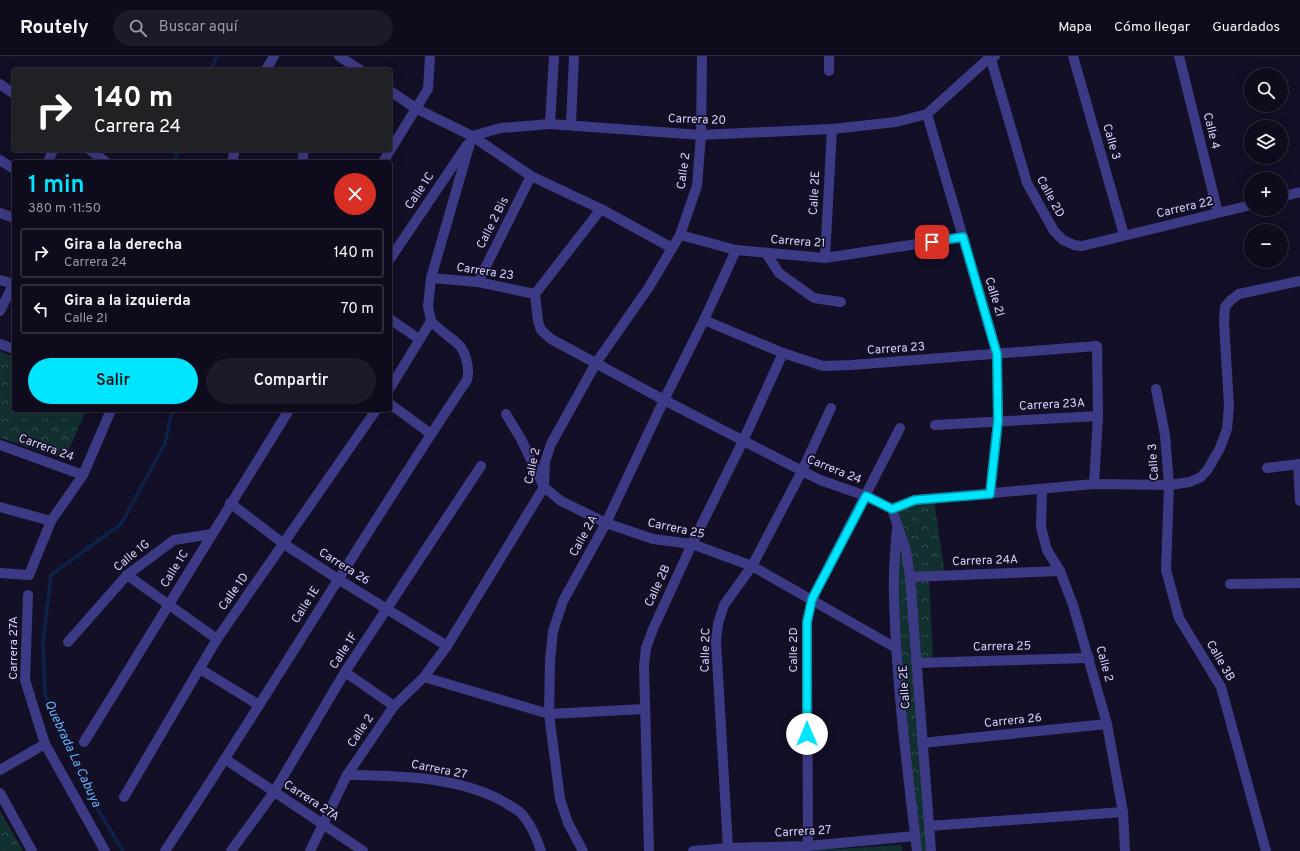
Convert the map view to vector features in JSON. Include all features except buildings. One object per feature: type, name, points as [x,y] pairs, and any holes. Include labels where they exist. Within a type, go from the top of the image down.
[{"type":"street","points":[[267,68],[274,56]]},
{"type":"street","points":[[339,56],[355,68]]},
{"type":"street","points":[[392,148],[428,89],[430,56]]},
{"type":"street","points":[[550,124],[554,56]]},
{"type":"street","points":[[571,124],[574,56]]},
{"type":"street","name":"Calle 2","points":[[310,851],[324,825],[347,775],[394,706],[424,677],[447,646],[544,487],[545,462],[551,444],[596,363],[649,287],[680,235],[697,186],[701,135],[702,56]]},
{"type":"street","points":[[829,56],[829,71]]},
{"type":"street","name":"Carrera 20","points":[[472,136],[501,128],[550,124],[571,124],[701,135],[832,129],[896,122],[927,114],[991,56]]},
{"type":"street","name":"Calle 2D","points":[[991,56],[1027,183],[1054,231],[1063,240],[1074,245],[1082,246],[1124,235]]},
{"type":"street","name":"Calle 3","points":[[1073,56],[1124,235]]},
{"type":"street","name":"Calle 4","points":[[1180,56],[1218,213]]},
{"type":"street","points":[[0,84],[12,93]]},
{"type":"street","points":[[392,92],[417,109],[472,136],[531,176],[601,209],[672,248]]},
{"type":"street","name":"Calle 2I","points":[[927,114],[997,354],[998,421],[990,494]]},
{"type":"street","name":"Calle 2E","points":[[825,258],[832,129]]},
{"type":"street","points":[[392,385],[431,321],[428,306],[431,278],[472,136]]},
{"type":"street","name":"Calle 1C","points":[[392,256],[472,136]]},
{"type":"street","points":[[93,152],[103,160]]},
{"type":"street","points":[[0,160],[12,168]]},
{"type":"street","name":"Calle 2 Bis","points":[[478,282],[531,176]]},
{"type":"street","points":[[1288,195],[1300,192]]},
{"type":"street","name":"Carrera 22","points":[[1124,235],[1244,207]]},
{"type":"street","points":[[536,294],[601,209]]},
{"type":"street","points":[[0,213],[12,217]]},
{"type":"street","name":"Carrera 21","points":[[680,235],[736,250],[825,258],[963,237]]},
{"type":"street","name":"Calle 2A","points":[[583,851],[568,823],[560,799],[549,714],[550,661],[553,631],[563,601],[606,523],[664,400],[704,320],[736,250]]},
{"type":"street","points":[[766,253],[779,273],[814,298],[841,302]]},
{"type":"street","name":"Carrera 23","points":[[431,278],[478,282],[536,294]]},
{"type":"street","points":[[0,280],[12,283]]},
{"type":"street","points":[[892,509],[915,500],[1094,484],[1169,485],[1190,482],[1201,477],[1208,469],[1220,448],[1227,429],[1229,406],[1225,316],[1226,307],[1231,300],[1239,294],[1300,281]]},
{"type":"street","points":[[0,311],[12,288]]},
{"type":"street","name":"Carrera 24","points":[[536,294],[538,321],[541,330],[551,339],[664,400],[820,480],[866,496],[892,509]]},
{"type":"street","points":[[392,319],[420,339]]},
{"type":"street","name":"Carrera 23","points":[[704,320],[783,353],[823,366],[1097,346],[1098,416]]},
{"type":"street","name":"Calle 1E","points":[[165,851],[259,706],[431,434],[468,380],[469,366],[460,345],[437,329],[431,321]]},
{"type":"street","points":[[0,344],[12,348]]},
{"type":"street","name":"Calle 2B","points":[[649,851],[644,666],[646,648],[653,629],[692,544],[743,441],[783,353]]},
{"type":"street","name":"Calle 3","points":[[1156,389],[1165,435],[1169,485]]},
{"type":"street","points":[[392,405],[431,434]]},
{"type":"street","name":"Calle 2C","points":[[728,848],[716,641],[718,624],[724,605],[752,566],[802,471],[831,408]]},
{"type":"street","points":[[0,573],[29,575],[51,521],[83,476],[110,412]]},
{"type":"street","name":"Calle 1C","points":[[84,742],[230,503],[288,412]]},
{"type":"street","name":"Calle 1D","points":[[124,797],[217,639],[375,412]]},
{"type":"street","name":"Carrera 25","points":[[506,414],[521,439],[544,487],[561,500],[606,523],[654,539],[692,544],[752,566],[896,648]]},
{"type":"street","points":[[1094,484],[1098,416]]},
{"type":"street","name":"Carrera 23A","points":[[935,425],[1098,416]]},
{"type":"street","name":"Calle 2D","points":[[808,846],[807,622],[812,599],[900,428]]},
{"type":"street","name":"Carrera 24","points":[[0,445],[83,476]]},
{"type":"street","points":[[1267,468],[1299,464],[1300,501]]},
{"type":"street","name":"Calle 1F","points":[[231,851],[274,792],[345,672],[481,466]]},
{"type":"street","name":"Calle 3B","points":[[1169,485],[1166,570],[1179,618],[1222,687],[1266,851]]},
{"type":"street","name":"Calle 2","points":[[1042,489],[1041,527],[1047,550],[1060,571],[1073,605],[1107,724],[1123,812],[1125,851]]},
{"type":"street","name":"Carrera 26","points":[[230,503],[284,544],[447,646]]},
{"type":"street","points":[[0,507],[51,521]]},
{"type":"street","name":"Calle 2E","points":[[892,509],[906,550],[910,577],[922,743],[932,851]]},
{"type":"street","name":"Calle 2E","points":[[897,522],[894,596],[896,648],[904,745],[917,851]]},
{"type":"street","name":"Calle 1G","points":[[68,642],[127,575],[174,540],[212,534]]},
{"type":"street","name":"Carrera 24A","points":[[910,577],[1060,571]]},
{"type":"street","points":[[127,575],[217,639]]},
{"type":"street","points":[[1230,584],[1300,583]]},
{"type":"street","name":"Carrera 27A","points":[[28,595],[26,680],[45,744],[105,851]]},
{"type":"street","name":"Carrera 25","points":[[916,663],[1089,658]]},
{"type":"street","points":[[200,669],[259,706]]},
{"type":"street","points":[[345,672],[394,706]]},
{"type":"street","points":[[424,677],[549,714],[645,709]]},
{"type":"street","name":"Carrera 26","points":[[922,743],[1107,724]]},
{"type":"street","points":[[0,770],[45,744]]},
{"type":"street","name":"Carrera 27A","points":[[225,758],[363,851]]},
{"type":"street","name":"Carrera 27","points":[[347,775],[407,777],[458,785],[494,796],[520,812],[534,832],[541,851]]},
{"type":"street","points":[[0,793],[32,851]]},
{"type":"street","points":[[929,826],[1123,812]]},
{"type":"street","name":"Carrera 27","points":[[693,851],[728,848],[783,849],[915,836]]},
{"type":"green space","points":[[0,351],[12,356],[12,412],[85,412],[65,459],[0,438]]},
{"type":"green space","points":[[934,500],[945,575],[929,576],[933,661],[913,662],[930,851],[918,851],[906,747],[893,510]]},
{"type":"green space","points":[[0,811],[23,851],[0,851]]},
{"type":"green space","points":[[901,845],[902,851],[804,851]]},
{"type":"waterway","name":"Quebrada La Cabuya","points":[[212,68],[217,56]]},
{"type":"waterway","name":"Quebrada La Cabuya","points":[[175,160],[178,152]]},
{"type":"waterway","name":"Quebrada La Cabuya","points":[[123,851],[91,798],[45,694],[43,643],[51,575],[121,524],[165,444],[172,412]]},
{"type":"route","points":[[807,734],[807,622],[812,599],[866,496],[892,509],[915,500],[990,494],[998,421],[997,354],[963,237],[932,242]]}]
